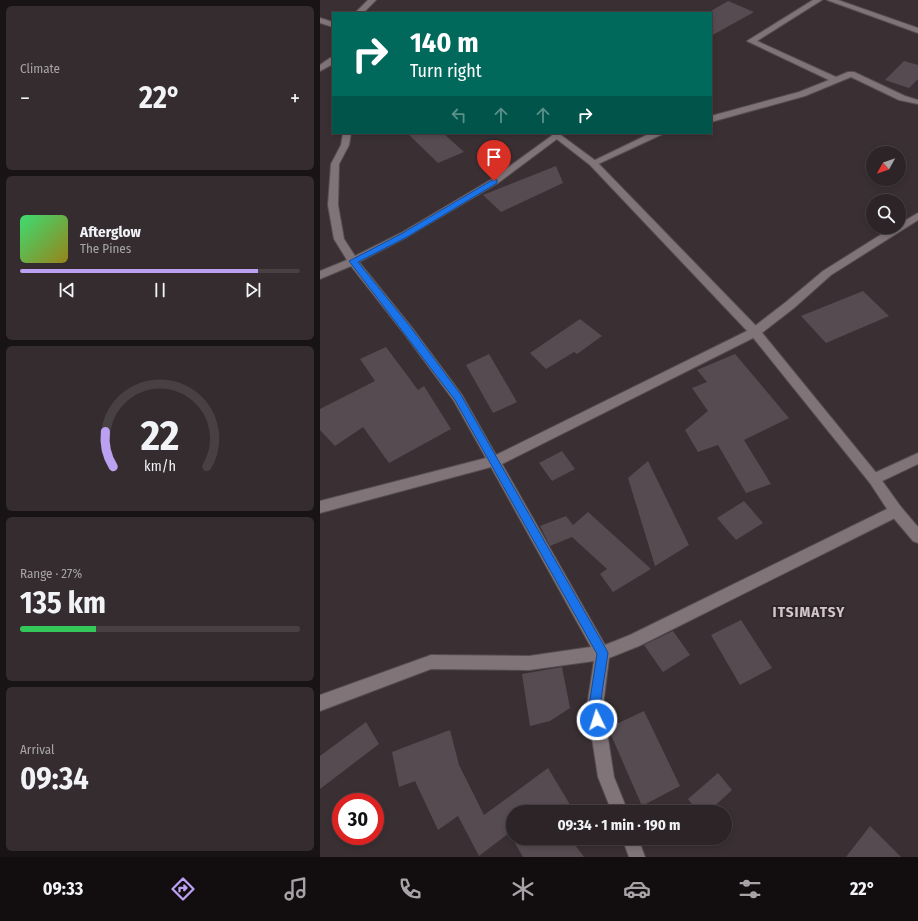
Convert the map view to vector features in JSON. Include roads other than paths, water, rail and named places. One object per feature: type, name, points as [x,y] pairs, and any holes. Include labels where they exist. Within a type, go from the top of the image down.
[{"type":"street","points":[[360,12],[372,0]]},
{"type":"street","points":[[818,0],[751,41],[836,80]]},
{"type":"street","points":[[831,0],[918,31]]},
{"type":"street","points":[[320,20],[332,25]]},
{"type":"street","points":[[320,69],[332,61]]},
{"type":"street","points":[[712,119],[802,94],[851,74],[902,98],[918,102]]},
{"type":"street","points":[[347,134],[345,145],[335,164],[333,205],[339,239],[353,261],[409,332],[458,398],[495,461],[602,653],[595,706],[606,777],[617,805]]},
{"type":"street","points":[[320,275],[404,236],[494,181],[555,134],[593,162],[755,332],[874,479],[896,511],[918,537]]},
{"type":"street","points":[[593,162],[657,134]]},
{"type":"street","points":[[320,507],[495,461],[755,332],[826,273],[918,216]]},
{"type":"street","points":[[874,479],[918,458]]},
{"type":"street","points":[[320,704],[431,662],[529,663],[602,653],[634,641],[896,511]]},
{"type":"street","points":[[633,845],[637,857]]},
{"type":"district","name":"ITSIMATSY","points":[[809,612]]}]
